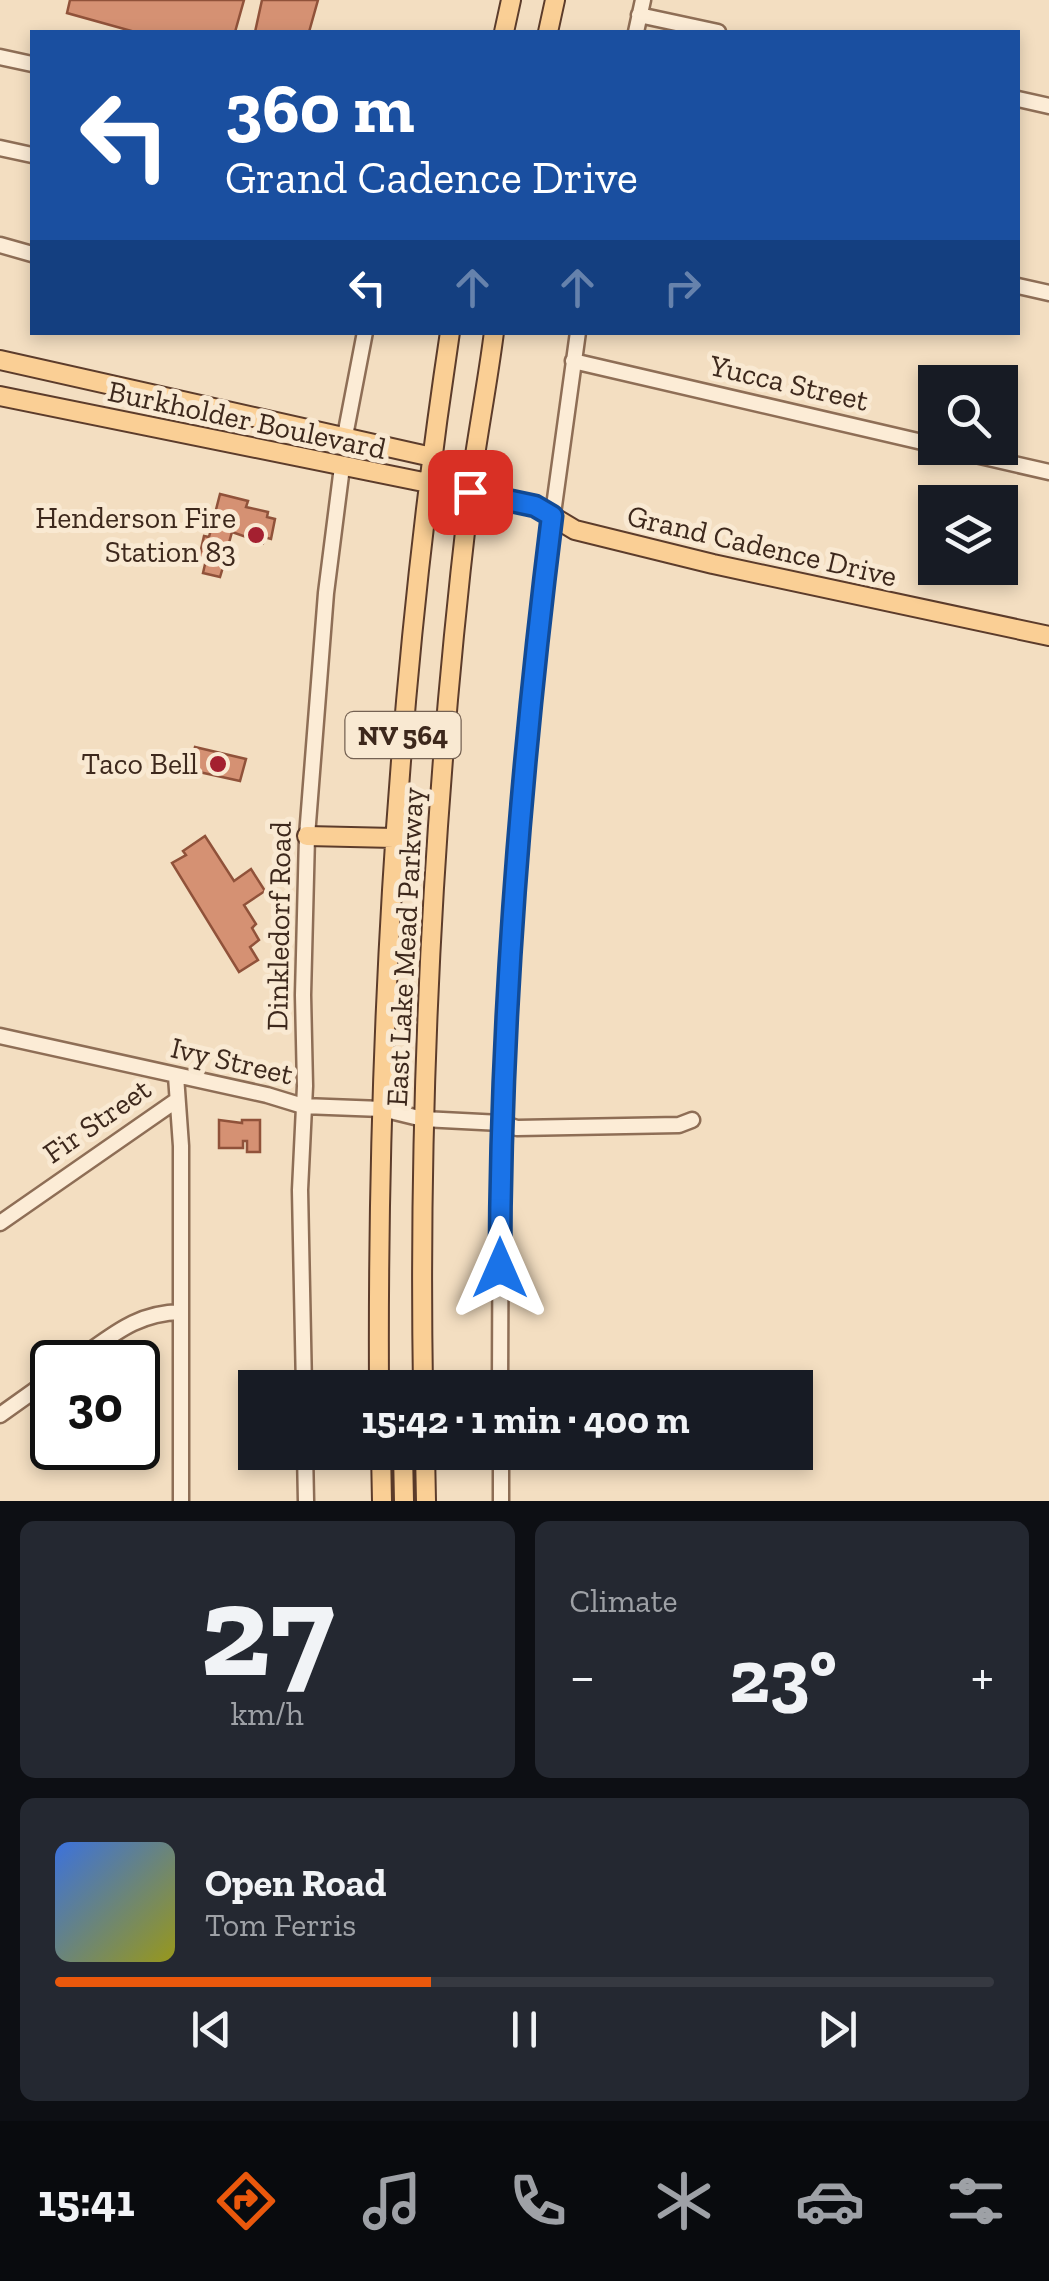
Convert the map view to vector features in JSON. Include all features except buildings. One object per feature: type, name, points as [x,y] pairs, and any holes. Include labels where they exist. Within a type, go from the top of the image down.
[{"type":"main road","points":[[504,30],[511,0]]},
{"type":"main road","points":[[548,30],[555,0]]},
{"type":"main road","name":"East Lake Mead Parkway","points":[[379,1370],[382,1109],[394,838],[428,486],[450,335]]},
{"type":"main road","name":"East Lake Mead Parkway","points":[[423,1370],[423,1118],[446,727],[470,492],[494,335]]},
{"type":"main road","name":"Burkholder Boulevard","points":[[0,360],[432,457],[470,492]]},
{"type":"main road","points":[[44,406],[54,372]]},
{"type":"main road","name":"Burkholder Boulevard","points":[[0,396],[470,492]]},
{"type":"main road","points":[[160,430],[166,397]]},
{"type":"main road","name":"Grand Cadence Drive","points":[[470,492],[535,506],[575,530],[713,564],[1049,636]]},
{"type":"main road","points":[[307,836],[394,838]]},
{"type":"main road","points":[[381,1470],[382,1501]]},
{"type":"main road","points":[[403,1470],[404,1501]]},
{"type":"main road","points":[[425,1470],[426,1501]]},
{"type":"street","points":[[641,8],[712,30]]},
{"type":"street","points":[[0,57],[30,64]]},
{"type":"street","points":[[1020,99],[1049,106]]},
{"type":"street","points":[[0,148],[30,155]]},
{"type":"street","points":[[0,246],[30,254]]},
{"type":"street","points":[[1020,286],[1049,293]]},
{"type":"street","points":[[345,436],[364,335]]},
{"type":"street","points":[[500,1370],[501,1122],[510,933],[536,638],[577,335]]},
{"type":"street","name":"Yucca Street","points":[[572,361],[918,441]]},
{"type":"street","points":[[1018,465],[1049,472]]},
{"type":"street","name":"Dinkledorf Road","points":[[304,1370],[300,1190],[307,836],[326,593],[342,468]]},
{"type":"street","name":"Ivy Street","points":[[0,1036],[267,1094],[303,1106],[382,1109],[423,1118],[501,1122],[516,1128],[679,1125],[692,1120]]},
{"type":"street","points":[[176,1076],[182,1146],[181,1501]]},
{"type":"street","name":"Fir Street","points":[[0,1223],[177,1100]]},
{"type":"street","points":[[106,1340],[156,1312],[181,1312]]},
{"type":"street","points":[[0,1414],[30,1393]]},
{"type":"street","points":[[305,1470],[306,1501]]},
{"type":"street","points":[[501,1470],[501,1501]]},
{"type":"place","name":"Henderson Fire Station 83","points":[[256,535]]},
{"type":"place","name":"Taco Bell","points":[[218,764]]},
{"type":"route","points":[[470,492],[535,506],[552,516],[536,638],[507,973],[500,1268]]}]
